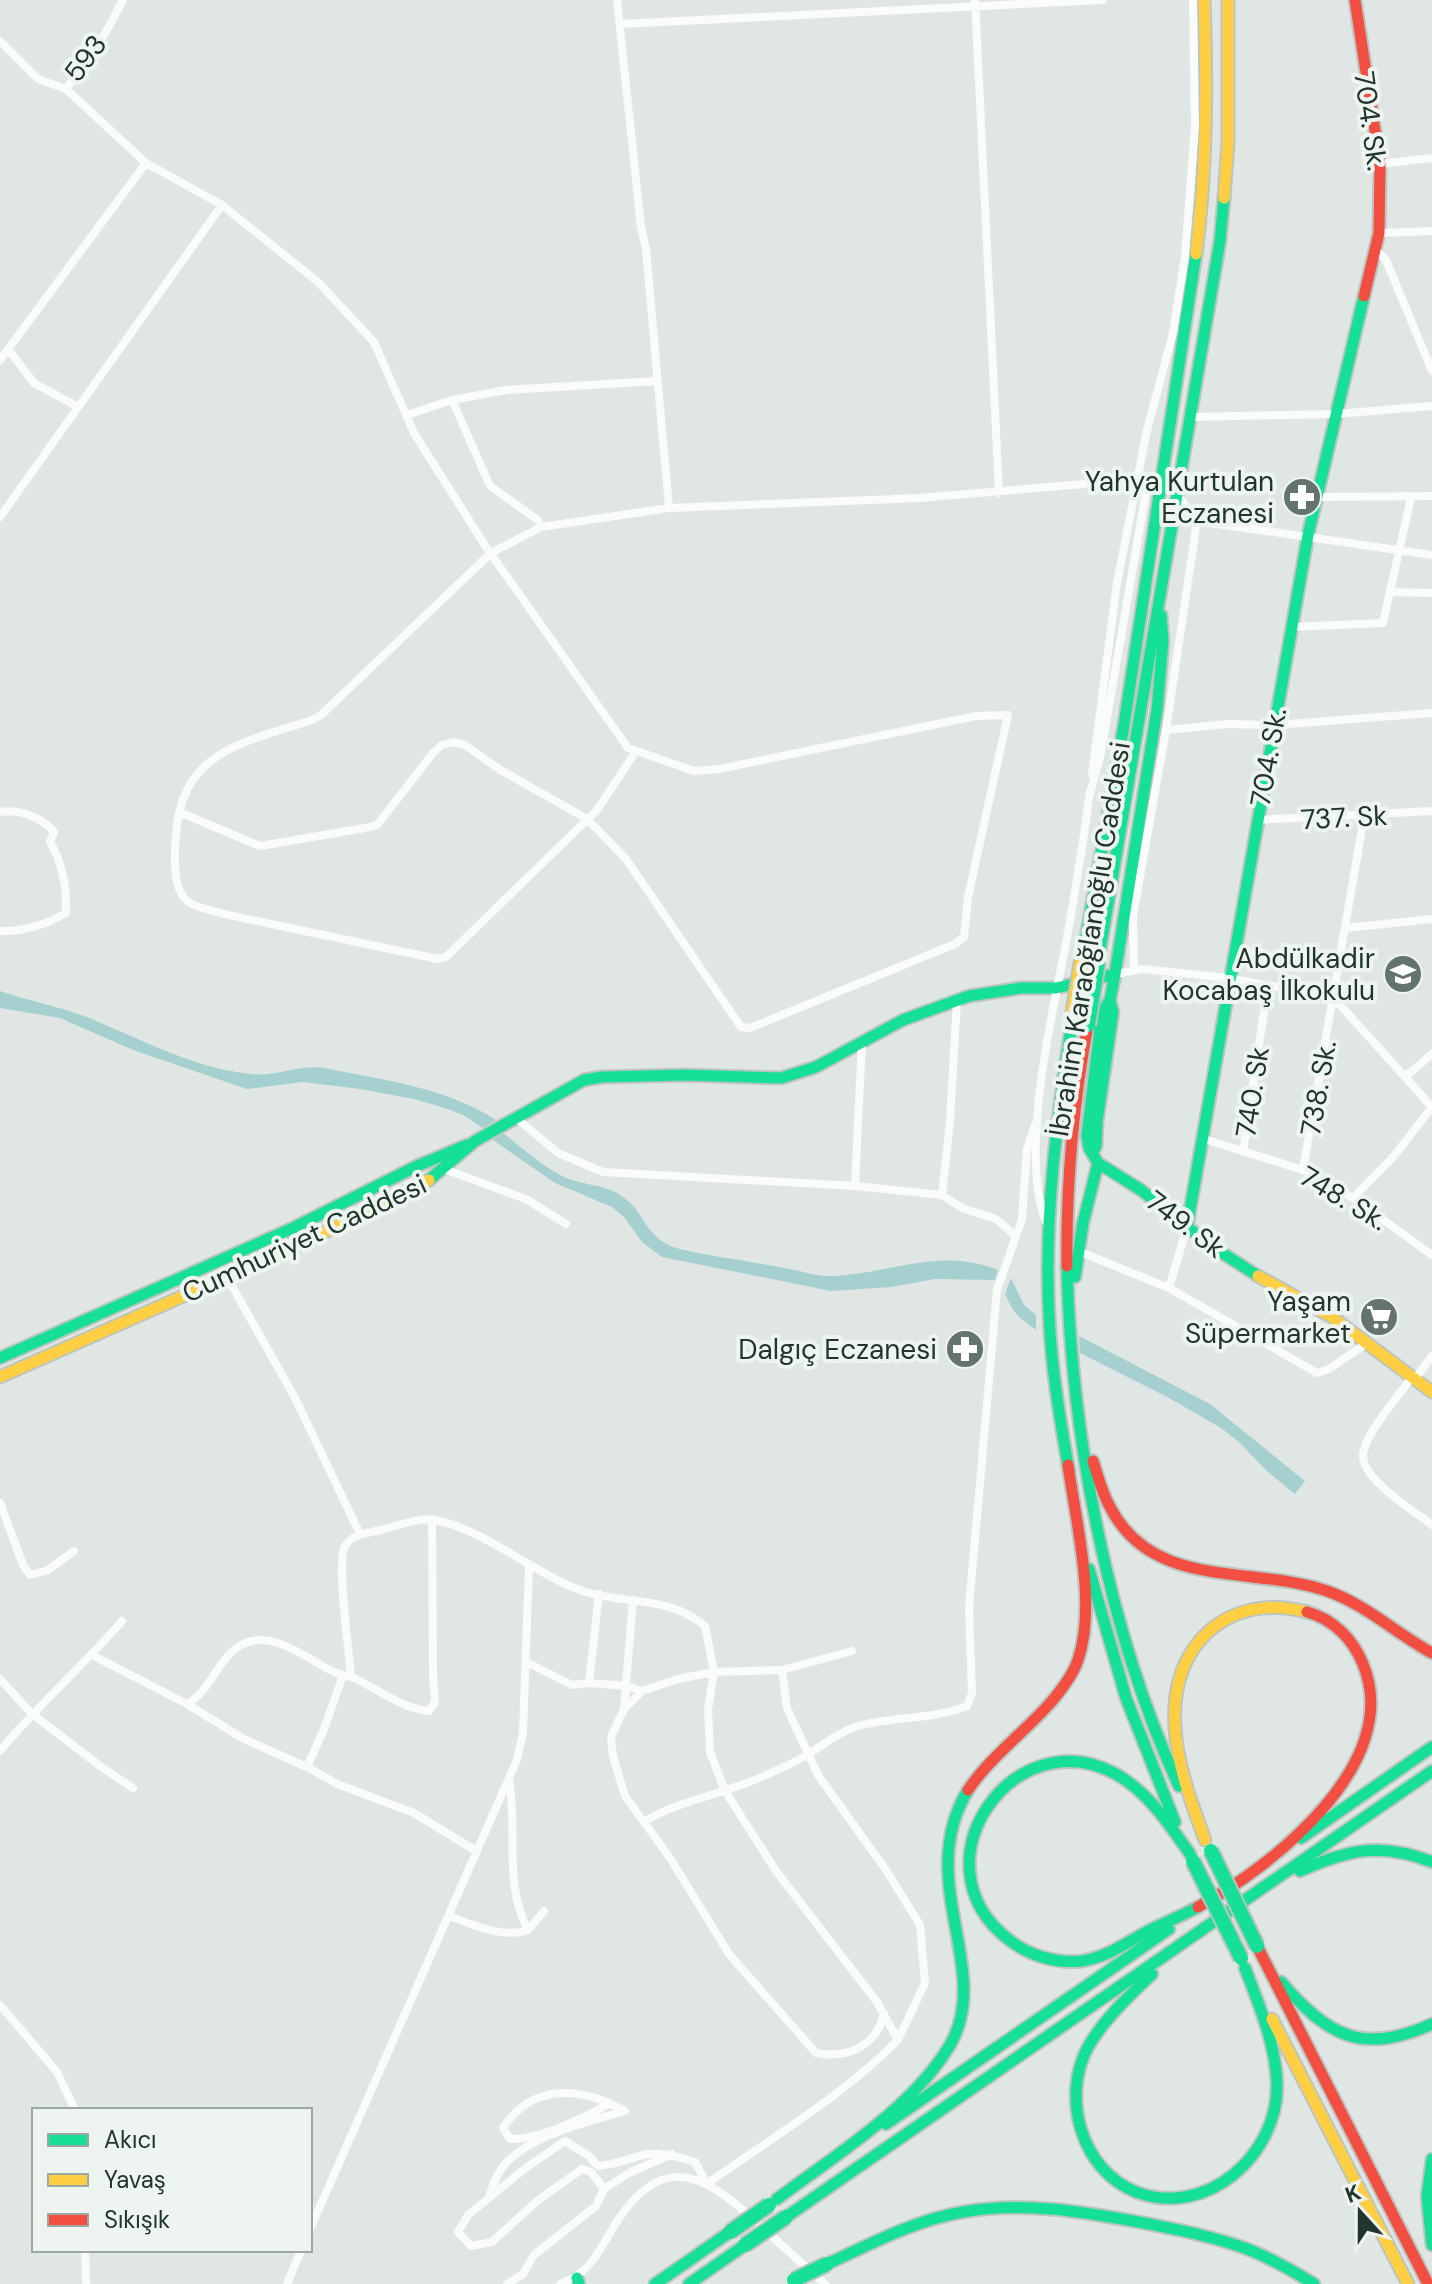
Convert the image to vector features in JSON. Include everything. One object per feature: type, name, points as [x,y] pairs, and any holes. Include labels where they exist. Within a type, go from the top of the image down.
[{"type":"main road","name":"İbrahim Karaoğlanoğlu Caddesi","points":[[1192,1858],[1156,1779],[1117,1672],[1096,1601],[1068,1465],[1055,1380],[1047,1293],[1048,1229],[1061,1094],[1124,725],[1187,326],[1202,206],[1207,88],[1204,0]]},
{"type":"main road","name":"İbrahim Karaoğlanoğlu Caddesi","points":[[1208,1845],[1175,1778],[1134,1667],[1115,1600],[1085,1466],[1068,1300],[1067,1224],[1072,1138],[1088,1025],[1220,241],[1228,128],[1228,0]]},
{"type":"main road","name":"704. Sk.","points":[[1187,1227],[1204,1139],[1228,978],[1308,536],[1379,233],[1380,164],[1355,0]]},
{"type":"main road","points":[[1068,1300],[1074,1287],[1096,1158],[1097,1122],[1113,1012],[1110,1000],[1159,690],[1163,641],[1160,588]]},
{"type":"main road","name":"Cumhuriyet Caddesi","points":[[0,1377],[227,1277],[405,1193],[430,1180],[475,1141],[575,1084],[594,1077],[685,1075],[781,1078],[816,1067],[903,1020],[957,1000],[986,992],[1056,988],[1115,974]]},
{"type":"main road","points":[[0,1358],[293,1228],[417,1166],[475,1141]]},
{"type":"main road","name":"749. Sk","points":[[1096,1158],[1187,1227],[1282,1291],[1332,1317],[1432,1392]]},
{"type":"main road","points":[[1077,1399],[1107,1505],[1125,1532],[1146,1550],[1171,1563],[1203,1572],[1299,1583],[1330,1592],[1432,1653]]},
{"type":"main road","points":[[773,2202],[911,2093],[936,2068],[952,2042],[960,2021],[962,1994],[946,1875],[947,1847],[953,1818],[966,1790],[985,1767],[1045,1709],[1067,1683],[1079,1658],[1084,1632],[1085,1597],[1068,1465]]},
{"type":"main road","points":[[1408,2284],[1243,1963],[1192,1858],[1166,1819],[1145,1796],[1125,1780],[1100,1767],[1075,1762],[1047,1765],[1017,1776],[996,1792],[982,1812],[971,1837],[968,1865],[973,1890],[985,1915],[1002,1938],[1024,1951],[1049,1960],[1074,1961],[1101,1956],[1220,1894],[1286,1843],[1318,1812],[1347,1778],[1361,1752],[1370,1726],[1372,1701],[1369,1678],[1360,1655],[1346,1635],[1328,1620],[1306,1609],[1282,1605],[1252,1607],[1225,1618],[1202,1636],[1186,1662],[1176,1693],[1175,1723],[1184,1776],[1208,1845],[1259,1949],[1428,2284]]},
{"type":"main road","points":[[655,2284],[1432,1747]]},
{"type":"main road","points":[[689,2284],[1432,1771]]},
{"type":"main road","points":[[1230,1911],[1297,1872],[1354,1850],[1380,1847],[1409,1852],[1432,1862]]},
{"type":"main road","points":[[1214,1923],[1133,1992],[1107,2020],[1089,2047],[1077,2074],[1079,2129],[1092,2154],[1112,2178],[1133,2190],[1158,2197],[1179,2198],[1213,2190],[1237,2176],[1256,2155],[1270,2129],[1276,2102],[1269,2031],[1243,1963]]},
{"type":"main road","points":[[1259,1949],[1300,2004],[1320,2023],[1340,2033],[1362,2040],[1387,2040],[1412,2035],[1432,2024]]},
{"type":"main road","points":[[1432,2159],[1427,2197],[1432,2245]]},
{"type":"main road","points":[[790,2282],[908,2227],[941,2216],[989,2208],[1042,2207],[1206,2234],[1254,2250],[1314,2284]]},
{"type":"street","name":"593","points":[[0,41],[38,79],[66,89],[102,39],[123,0]]},
{"type":"street","points":[[617,0],[641,227],[646,249],[669,508]]},
{"type":"street","points":[[621,24],[975,3],[1103,0]]},
{"type":"street","points":[[1048,1229],[1038,1191],[1036,1159],[1044,1065],[1089,797],[1111,627],[1147,430],[1173,333],[1185,256],[1195,126],[1193,0]]},
{"type":"street","points":[[975,3],[999,493]]},
{"type":"street","points":[[66,89],[146,163],[222,205],[318,282],[374,342],[414,433],[491,553],[628,748],[694,771],[719,769],[976,716],[1008,715],[968,897],[964,937],[955,944],[750,1028],[741,1027],[626,859],[587,819],[499,769],[465,745],[453,742],[442,745],[378,824],[371,827],[260,846],[179,812]]},
{"type":"street","points":[[1380,164],[1432,158]]},
{"type":"street","points":[[0,360],[146,163]]},
{"type":"street","points":[[0,517],[222,205]]},
{"type":"street","points":[[1379,233],[1432,231]]},
{"type":"street","points":[[1375,249],[1386,260],[1432,371]]},
{"type":"street","points":[[8,349],[34,383],[78,407]]},
{"type":"street","points":[[407,415],[452,400],[506,390],[657,381]]},
{"type":"street","points":[[452,400],[490,486],[538,520],[541,527]]},
{"type":"street","points":[[1190,417],[1336,414],[1432,406]]},
{"type":"street","points":[[636,751],[597,810],[446,957],[438,959],[249,919],[192,904],[180,894],[175,867],[175,831],[179,812],[186,793],[203,768],[218,755],[235,744],[321,715],[491,553],[541,527],[669,508],[920,498],[1138,478],[1146,481],[1101,753],[1089,797]]},
{"type":"street","points":[[1134,969],[1133,916],[1166,730],[1197,521],[1177,494]]},
{"type":"street","points":[[1317,497],[1432,496]]},
{"type":"street","points":[[1291,627],[1383,623],[1411,498]]},
{"type":"street","points":[[1197,521],[1432,555]]},
{"type":"street","points":[[1390,592],[1432,593]]},
{"type":"street","points":[[1111,627],[1123,628]]},
{"type":"street","points":[[1166,730],[1432,713]]},
{"type":"street","name":"737. Sk","points":[[1257,820],[1364,817],[1432,811]]},
{"type":"street","points":[[0,812],[30,816],[48,825],[54,832],[50,842],[63,874],[66,913],[18,932],[0,931]]},
{"type":"street","name":"738. Sk.","points":[[1303,1170],[1364,817]]},
{"type":"street","points":[[1346,928],[1432,919]]},
{"type":"street","points":[[1115,974],[1134,969],[1228,978],[1333,997],[1432,1107],[1394,1156],[1353,1198]]},
{"type":"street","name":"740. Sk","points":[[1243,1152],[1268,985]]},
{"type":"street","points":[[942,1195],[957,1000]]},
{"type":"street","points":[[855,1186],[862,1041]]},
{"type":"street","points":[[1406,1076],[1432,1054]]},
{"type":"street","points":[[515,1117],[558,1153],[603,1172],[855,1186],[942,1195],[962,1208],[996,1219],[1016,1236]]},
{"type":"street","points":[[645,1821],[668,1808],[764,1776],[809,1754],[840,1733],[861,1725],[952,1712],[967,1706],[972,1693],[969,1607],[997,1290],[1022,1219],[1029,1138],[1038,1119]]},
{"type":"street","name":"748. Sk.","points":[[1204,1139],[1303,1170],[1353,1198],[1432,1255]]},
{"type":"street","points":[[444,1169],[526,1199],[566,1224]]},
{"type":"street","name":"704. Sk.","points":[[1169,1288],[1187,1227]]},
{"type":"street","points":[[1078,1251],[1169,1288],[1317,1373],[1329,1369],[1367,1343]]},
{"type":"street","points":[[227,1277],[295,1398],[360,1534]]},
{"type":"street","points":[[1432,1356],[1368,1438],[1363,1456],[1369,1472],[1381,1485],[1432,1525]]},
{"type":"street","points":[[0,1503],[23,1565],[30,1575],[48,1570],[74,1551]]},
{"type":"street","points":[[307,1767],[347,1676],[343,1551],[351,1539],[360,1534],[432,1520],[481,1537],[529,1567],[576,1589],[684,1610],[705,1626],[714,1672],[708,1710],[710,1752],[725,1791],[776,1871],[884,2014],[898,2040]]},
{"type":"street","points":[[187,1704],[202,1692],[228,1654],[256,1638],[273,1642],[347,1676],[408,1709],[429,1711],[435,1702],[432,1520]]},
{"type":"street","points":[[312,2224],[509,1780],[523,1732],[529,1567]]},
{"type":"street","points":[[589,1683],[599,1594]]},
{"type":"street","points":[[633,1600],[624,1709],[611,1737],[613,1756],[625,1796],[645,1821],[729,1954],[816,2053],[831,2056],[856,2050],[879,2031],[884,2014]]},
{"type":"street","points":[[0,1751],[31,1713],[92,1655],[122,1621]]},
{"type":"street","points":[[624,1709],[642,1691],[678,1679],[714,1672],[782,1670],[852,1651]]},
{"type":"street","points":[[92,1655],[187,1704],[242,1738],[337,1784],[403,1808],[476,1851]]},
{"type":"street","points":[[526,1662],[572,1685],[627,1686],[642,1691]]},
{"type":"street","points":[[707,2184],[863,2073],[898,2040],[925,1983],[920,1925],[886,1870],[818,1775],[787,1708],[782,1670]]},
{"type":"street","points":[[0,1679],[31,1713],[133,1788]]},
{"type":"street","points":[[509,1780],[515,1897],[528,1930]]},
{"type":"street","points":[[449,1916],[492,1930],[517,1934],[528,1930],[544,1911]]},
{"type":"street","points":[[0,2005],[57,2072],[74,2108]]},
{"type":"street","points":[[489,2199],[494,2180],[509,2160],[535,2143],[586,2122],[625,2111],[610,2103],[568,2091],[543,2097],[512,2114],[503,2128],[510,2139],[536,2137],[584,2118],[610,2103]]},
{"type":"street","points":[[604,2189],[591,2172],[582,2169],[537,2201],[492,2242],[471,2246],[458,2232],[468,2215],[565,2141],[589,2156],[598,2166],[613,2166],[645,2154],[672,2154],[695,2162],[707,2184]]},
{"type":"street","points":[[507,2284],[523,2274],[534,2255],[596,2206],[604,2189],[629,2173],[672,2154]]},
{"type":"street","points":[[560,2284],[578,2281],[621,2215],[642,2192],[656,2182],[676,2177],[700,2180],[723,2192],[825,2284]]},
{"type":"street","points":[[85,2252],[86,2284]]},
{"type":"street","points":[[287,2284],[300,2252]]},
{"type":"water","points":[[0,991],[83,1015],[171,1053],[211,1066],[251,1074],[324,1068],[435,1092],[496,1120],[483,1128],[448,1109],[360,1089],[303,1082],[247,1089],[133,1050],[60,1018],[0,1008]]},
{"type":"water","points":[[503,1133],[564,1177],[623,1197],[657,1237],[676,1248],[828,1276],[936,1261],[956,1261],[998,1270],[995,1280],[935,1279],[891,1287],[831,1291],[662,1257],[642,1242],[624,1217],[612,1207],[555,1183],[493,1140]]},
{"type":"water","points":[[1011,1278],[1024,1305],[1036,1315],[1036,1330],[1018,1315],[1008,1301],[1005,1294]]},
{"type":"water","points":[[1079,1336],[1210,1404],[1305,1481],[1295,1494],[1221,1428],[1080,1353]]},
{"type":"traffic: fast","points":[[1098,962],[1220,241],[1224,198]]},
{"type":"traffic: fast","points":[[1082,960],[1124,725],[1196,254]]},
{"type":"traffic: fast","points":[[1187,1227],[1308,535],[1364,296]]},
{"type":"traffic: fast","points":[[1161,615],[1163,641],[1157,710],[1115,974],[1110,1000],[1102,1012],[1087,1136],[1089,1148],[1098,1163],[1141,1190],[1210,1245],[1258,1276]]},
{"type":"traffic: fast","points":[[1088,1025],[1098,962]]},
{"type":"traffic: fast","points":[[429,1180],[475,1141],[584,1080],[685,1075],[781,1078],[816,1067],[903,1020],[969,996],[1021,988],[1056,988],[1115,974]]},
{"type":"traffic: fast","points":[[1093,1152],[1113,1012],[1110,1000]]},
{"type":"traffic: fast","points":[[1069,1471],[1050,1334],[1048,1241],[1053,1167],[1072,1022]]},
{"type":"traffic: fast","points":[[0,1358],[293,1228],[417,1166],[467,1145]]},
{"type":"traffic: fast","points":[[1075,1277],[1083,1223],[1098,1163]]},
{"type":"traffic: fast","points":[[1067,1266],[1076,1397],[1098,1532],[1132,1664],[1179,1786]]},
{"type":"traffic: fast","points":[[1089,1569],[1126,1698],[1175,1822]]},
{"type":"traffic: fast","points":[[1301,1838],[1432,1747]]},
{"type":"traffic: fast","points":[[1190,1854],[1157,1810],[1128,1781],[1078,1762],[1042,1766],[1011,1782],[987,1807],[973,1839],[970,1874],[981,1908],[1008,1939],[1024,1950],[1052,1960],[1082,1961],[1100,1956],[1198,1907]]},
{"type":"traffic: fast","points":[[786,2217],[1432,1771]]},
{"type":"traffic: fast","points":[[777,2199],[894,2110],[934,2068],[950,2045],[961,2016],[964,1986],[948,1858],[953,1824],[968,1790]]},
{"type":"traffic: fast","points":[[1211,1851],[1257,1946]]},
{"type":"traffic: fast","points":[[1300,1871],[1350,1853],[1365,1851],[1397,1852],[1432,1862]]},
{"type":"traffic: fast","points":[[1193,1861],[1241,1958]]},
{"type":"traffic: fast","points":[[886,2124],[1169,1929]]},
{"type":"traffic: fast","points":[[1152,1974],[1109,2017],[1088,2047],[1076,2088],[1077,2109],[1081,2130],[1090,2150],[1117,2182],[1136,2192],[1162,2198],[1188,2197],[1212,2188],[1233,2175],[1251,2157],[1265,2135],[1274,2111],[1277,2085],[1274,2055],[1245,1968]]},
{"type":"traffic: fast","points":[[1281,1982],[1315,2016],[1331,2028],[1348,2035],[1366,2039],[1386,2038],[1432,2024]]},
{"type":"traffic: fast","points":[[1432,2159],[1427,2197],[1432,2245]]},
{"type":"traffic: fast","points":[[730,2232],[769,2205]]},
{"type":"traffic: fast","points":[[827,2264],[894,2234],[945,2216],[986,2209],[1031,2208],[1099,2215],[1211,2238],[1258,2254],[1314,2284]]},
{"type":"traffic: fast","points":[[745,2245],[786,2217]]},
{"type":"traffic: fast","points":[[655,2284],[730,2232]]},
{"type":"traffic: fast","points":[[689,2284],[745,2245]]},
{"type":"traffic: fast","points":[[794,2280],[827,2264]]},
{"type":"traffic: fast","points":[[577,2278],[579,2284]]},
{"type":"traffic: slow","points":[[1196,254],[1205,127],[1204,0]]},
{"type":"traffic: slow","points":[[1224,198],[1228,143],[1228,0]]},
{"type":"traffic: slow","points":[[1072,1022],[1082,960]]},
{"type":"traffic: slow","points":[[0,1377],[301,1244],[429,1180]]},
{"type":"traffic: slow","points":[[1258,1276],[1332,1317],[1432,1392]]},
{"type":"traffic: slow","points":[[1205,1840],[1186,1785],[1176,1742],[1176,1698],[1182,1672],[1193,1649],[1209,1631],[1228,1618],[1252,1610],[1278,1608],[1307,1612]]},
{"type":"traffic: slow","points":[[1272,2019],[1408,2284]]},
{"type":"traffic: jam","points":[[1355,0],[1380,164],[1379,233],[1364,296]]},
{"type":"traffic: jam","points":[[1067,1266],[1072,1145],[1088,1025]]},
{"type":"traffic: jam","points":[[1093,1461],[1110,1507],[1129,1534],[1152,1552],[1178,1564],[1206,1571],[1298,1583],[1327,1591],[1368,1611],[1432,1653]]},
{"type":"traffic: jam","points":[[968,1790],[987,1766],[1052,1701],[1078,1660],[1086,1614],[1085,1589],[1068,1465]]},
{"type":"traffic: jam","points":[[1198,1907],[1261,1866],[1294,1838],[1324,1807],[1349,1774],[1365,1738],[1371,1701],[1363,1664],[1354,1646],[1341,1631],[1307,1612]]},
{"type":"traffic: jam","points":[[1257,1946],[1428,2284]]},
{"type":"place","name":"Yahya Kurtulan Eczanesi","points":[[1302,497]]},
{"type":"place","name":"Abdülkadir Kocabaş İlkokulu","points":[[1403,974]]},
{"type":"place","name":"Yaşam Süpermarket","points":[[1379,1317]]},
{"type":"place","name":"Dalgıç Eczanesi","points":[[965,1349]]}]
